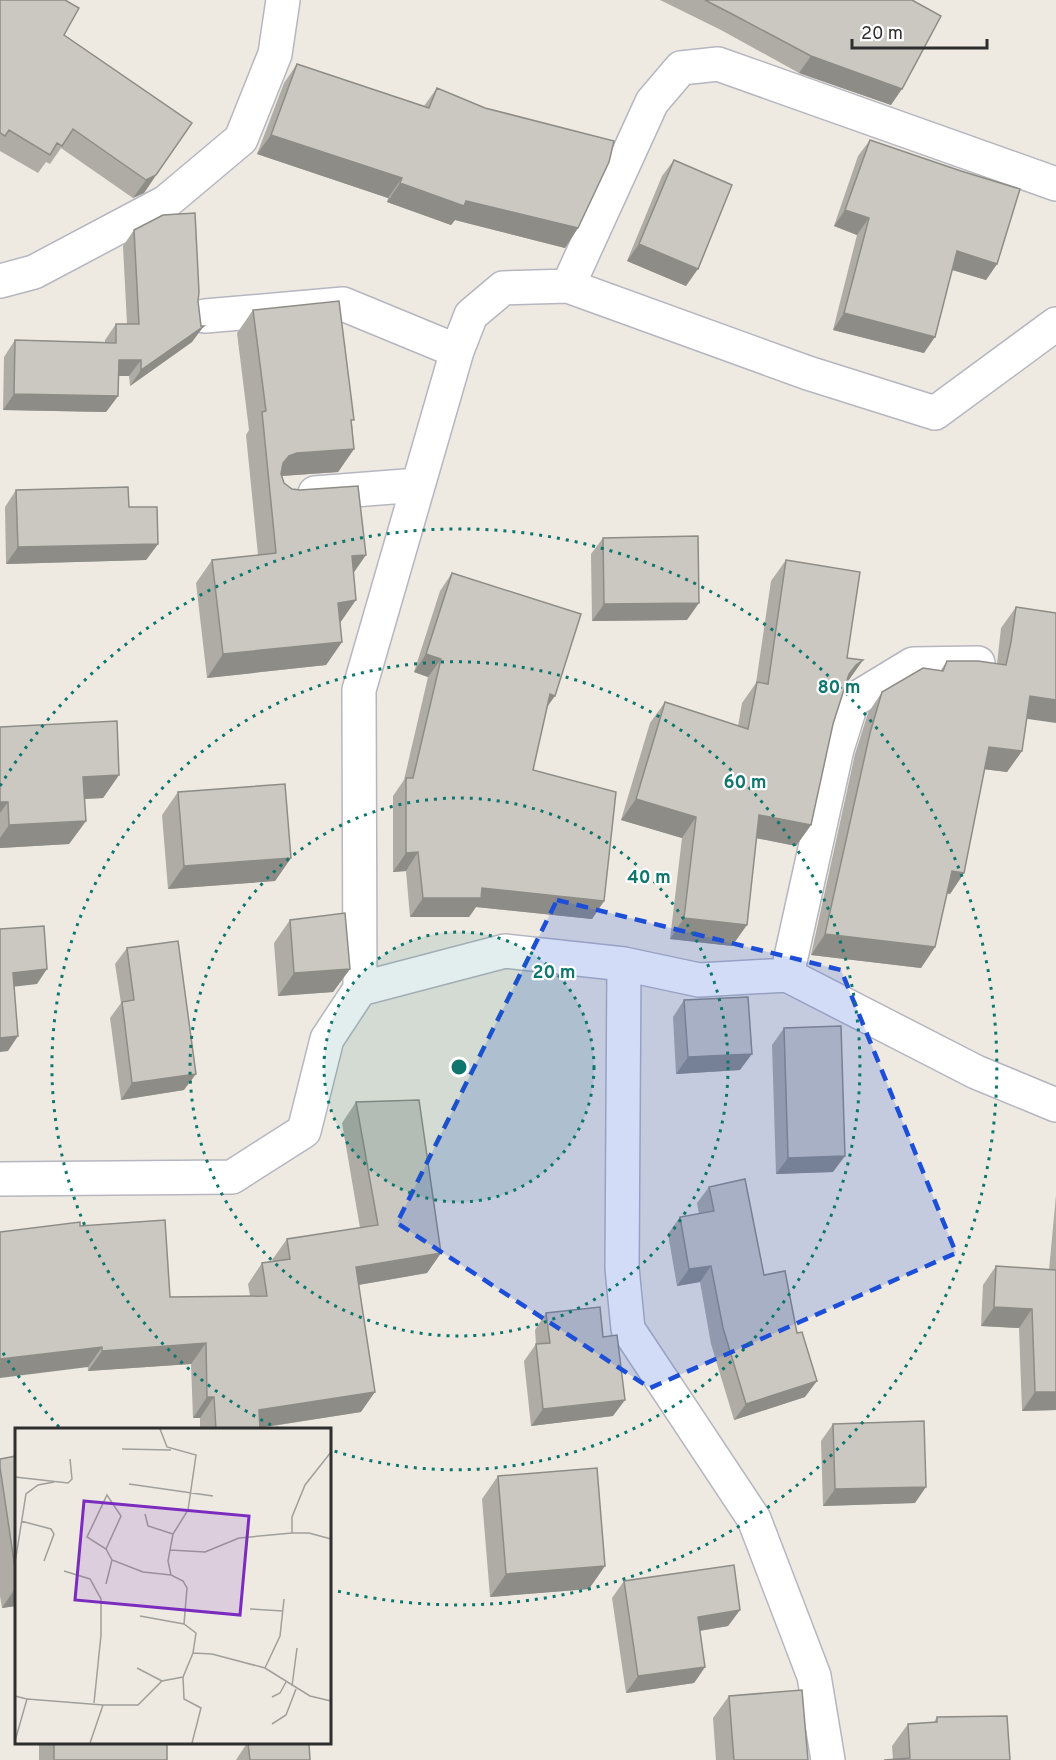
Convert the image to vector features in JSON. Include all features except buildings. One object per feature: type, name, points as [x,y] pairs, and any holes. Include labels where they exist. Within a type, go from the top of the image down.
[{"type":"street","points":[[0,281],[34,272],[166,202],[241,139],[275,54],[283,0]]},
{"type":"street","points":[[568,286],[652,102],[681,68],[718,64],[1056,184]]},
{"type":"street","points":[[0,1179],[232,1178],[304,1131],[327,1039],[360,989],[358,690],[457,351],[471,315],[503,288],[568,286],[808,373],[935,413],[1056,324]]},
{"type":"street","points":[[205,316],[343,304],[457,351]]},
{"type":"street","points":[[283,495],[418,485]]},
{"type":"street","points":[[787,975],[837,749],[852,700],[913,664],[978,663]]},
{"type":"street","points":[[360,989],[505,951],[624,964],[699,980],[787,975],[976,1072],[1056,1105]]},
{"type":"street","points":[[624,964],[622,1268],[628,1329],[754,1519],[814,1676],[828,1760]]},
{"type":"highlighted area","points":[[557,900],[841,970],[956,1253],[650,1388],[397,1223]]}]
